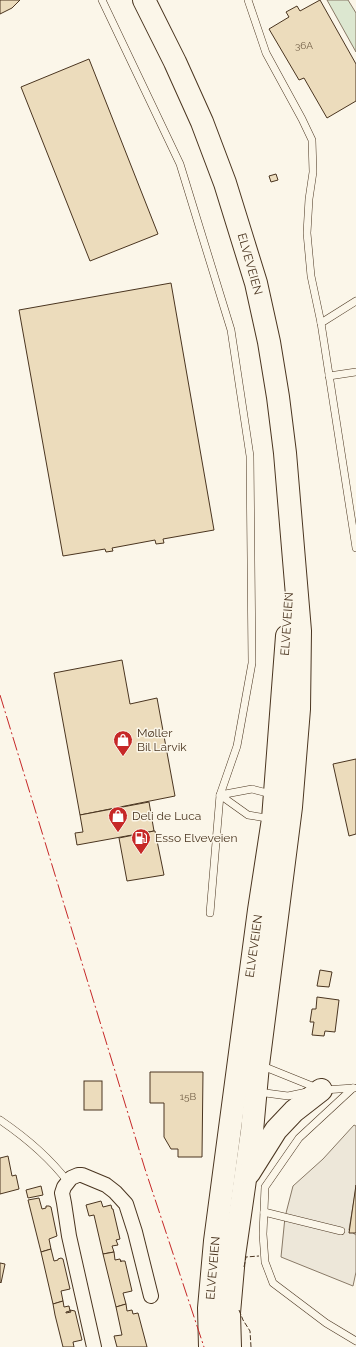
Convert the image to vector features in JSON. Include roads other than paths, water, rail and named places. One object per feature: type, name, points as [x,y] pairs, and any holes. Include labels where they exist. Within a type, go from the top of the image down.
[{"type":"highway","name":"ELVEVEIEN","points":[[144,0],[176,62],[202,122],[225,183],[256,283],[269,342],[278,397],[285,453],[300,631],[299,709],[283,801],[258,1065],[246,1084],[215,1241],[209,1308],[210,1347]]},
{"type":"highway","name":"ELVEVEIEN","points":[[230,1347],[229,1313],[234,1256],[244,1181],[246,1084],[259,910],[273,819],[283,801]]},
{"type":"highway","points":[[244,1181],[276,1130],[294,1112],[321,1090]]},
{"type":"street","points":[[94,1347],[69,1236],[62,1192],[68,1182],[78,1175],[82,1175],[106,1185],[126,1204],[135,1232],[151,1296]]},
{"type":"lane","points":[[102,0],[180,164],[231,330],[250,456],[252,663],[237,746],[220,795],[210,913]]},
{"type":"lane","points":[[248,0],[266,53],[312,140],[313,172],[309,199],[307,233],[311,276],[321,323],[356,548]]},
{"type":"lane","points":[[321,323],[356,301]]},
{"type":"lane","points":[[329,376],[356,372]]},
{"type":"lane","points":[[220,795],[252,789],[283,801]]},
{"type":"lane","points":[[220,795],[248,815],[273,819]]},
{"type":"lane","points":[[258,1065],[321,1090]]},
{"type":"lane","points":[[246,1084],[288,1096],[321,1090],[355,1088]]},
{"type":"lane","points":[[355,1088],[299,1138],[265,1187],[263,1234],[265,1262],[273,1283],[326,1323],[356,1341]]},
{"type":"lane","points":[[0,1120],[31,1144],[58,1169],[68,1182]]},
{"type":"lane","points":[[264,1212],[341,1231]]},
{"type":"place","name":"Møller Bil Larvik","points":[[123,757]]},
{"type":"place","name":"Deli de Luca","points":[[118,833]]},
{"type":"place","name":"Esso Elveveien","points":[[141,855]]}]
